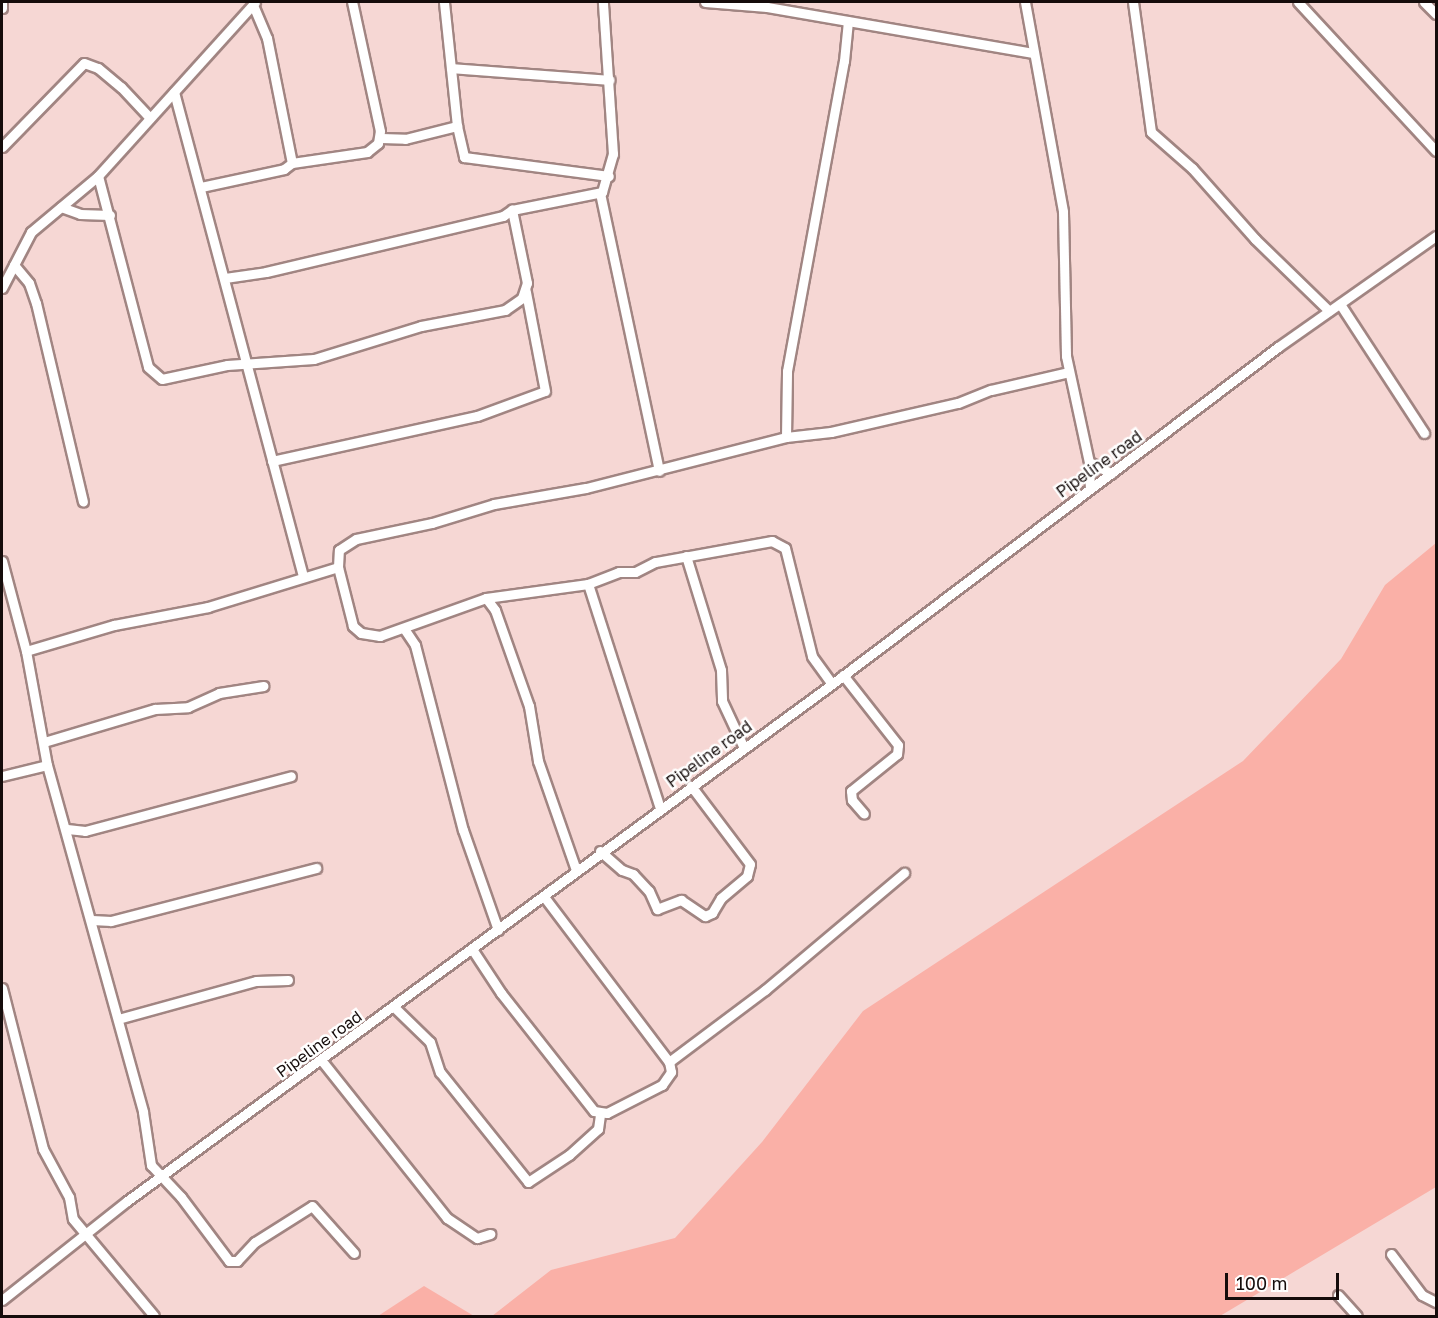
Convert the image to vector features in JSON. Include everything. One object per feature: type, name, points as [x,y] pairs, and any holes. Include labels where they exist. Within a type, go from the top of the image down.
[{"type":"street","points":[[2,2],[2,8]]},
{"type":"street","points":[[352,2],[381,138]]},
{"type":"street","points":[[444,2],[457,126],[464,158],[609,176]]},
{"type":"street","points":[[603,2],[610,80],[613,154],[609,176],[600,193],[659,471]]},
{"type":"street","points":[[705,2],[848,21],[1033,53]]},
{"type":"street","points":[[1024,2],[1033,53],[1042,84],[1046,127],[1063,212],[1069,372],[1089,462],[1090,488]]},
{"type":"street","points":[[1133,2],[1152,132],[1192,168],[1255,238],[1329,311]]},
{"type":"street","points":[[1298,2],[1437,151]]},
{"type":"street","points":[[1424,2],[1437,14]]},
{"type":"street","points":[[2,288],[31,232],[98,176],[150,118],[173,97],[254,3],[267,38],[292,163]]},
{"type":"street","points":[[786,437],[787,371],[844,61],[848,21]]},
{"type":"street","points":[[2,147],[84,63],[106,74],[150,118]]},
{"type":"street","points":[[451,68],[610,80]]},
{"type":"street","points":[[173,97],[201,188],[245,366],[303,576]]},
{"type":"street","points":[[201,188],[284,169],[292,163],[367,152],[381,138],[405,139],[457,126]]},
{"type":"street","points":[[98,176],[152,374],[162,379],[227,365],[245,366],[314,359],[421,326],[493,314],[515,304],[526,292]]},
{"type":"street","points":[[225,278],[266,272],[503,216],[512,210],[600,193]]},
{"type":"street","points":[[62,207],[80,214],[110,215]]},
{"type":"street","points":[[272,461],[477,416],[545,391],[512,210]]},
{"type":"street","name":"Pipeline road","points":[[2,1300],[6,1292],[82,1232],[99,1224],[322,1061],[544,897],[600,851],[832,684],[1090,488],[1329,311],[1437,236]]},
{"type":"street","points":[[14,264],[29,283],[36,303],[83,502]]},
{"type":"street","points":[[1340,304],[1424,433]]},
{"type":"street","points":[[832,684],[812,656],[785,548],[772,542],[754,542],[655,561],[635,572],[619,572],[588,584],[486,598],[439,613],[405,630],[380,636],[357,629],[338,567],[339,550],[356,539],[432,524],[533,495],[586,488],[786,437],[831,432],[958,403],[991,390],[1069,372]]},
{"type":"street","points":[[1089,462],[1111,473]]},
{"type":"street","points":[[686,556],[721,670],[722,701],[744,748]]},
{"type":"street","points":[[2,561],[26,651],[47,765],[67,829],[145,1119],[151,1165],[163,1175],[229,1261],[237,1261],[255,1242],[312,1206],[354,1253]]},
{"type":"street","points":[[26,651],[114,625],[208,607],[338,567]]},
{"type":"street","points":[[588,584],[660,808]]},
{"type":"street","points":[[486,598],[495,610],[529,706],[538,761],[576,870]]},
{"type":"street","points":[[405,630],[415,645],[463,830],[498,930]]},
{"type":"street","points":[[843,675],[898,745],[897,754],[851,791],[852,800],[864,814]]},
{"type":"street","points":[[44,742],[155,709],[188,707],[229,691],[263,686]]},
{"type":"street","points":[[2,776],[47,765]]},
{"type":"street","points":[[67,829],[85,831],[291,776]]},
{"type":"street","points":[[600,851],[622,870],[633,874],[649,891],[657,909],[681,900],[705,916],[712,913],[721,897],[747,876],[750,864],[691,786]]},
{"type":"street","points":[[92,920],[111,921],[316,868]]},
{"type":"street","points":[[669,1062],[765,990],[904,873]]},
{"type":"street","points":[[544,897],[669,1062],[670,1072],[662,1085],[600,1114]]},
{"type":"street","points":[[472,949],[501,993],[586,1102],[600,1114]]},
{"type":"street","points":[[118,1019],[256,981],[288,980]]},
{"type":"street","points":[[2,988],[47,1161],[69,1197],[73,1219],[154,1317]]},
{"type":"street","points":[[394,1006],[430,1042],[440,1072],[528,1182],[568,1155],[598,1129],[600,1114]]},
{"type":"street","points":[[322,1061],[447,1218],[477,1238],[490,1234]]},
{"type":"street","points":[[1391,1254],[1422,1295],[1437,1302]]},
{"type":"street","points":[[1338,1295],[1357,1317]]},
{"type":"shaded area","points":[[1436,543],[1436,1187],[1220,1316],[492,1316],[551,1270],[675,1238],[762,1142],[863,1011],[1243,761],[1341,659],[1385,585]]},
{"type":"shaded area","points":[[424,1286],[474,1316],[378,1316]]}]
